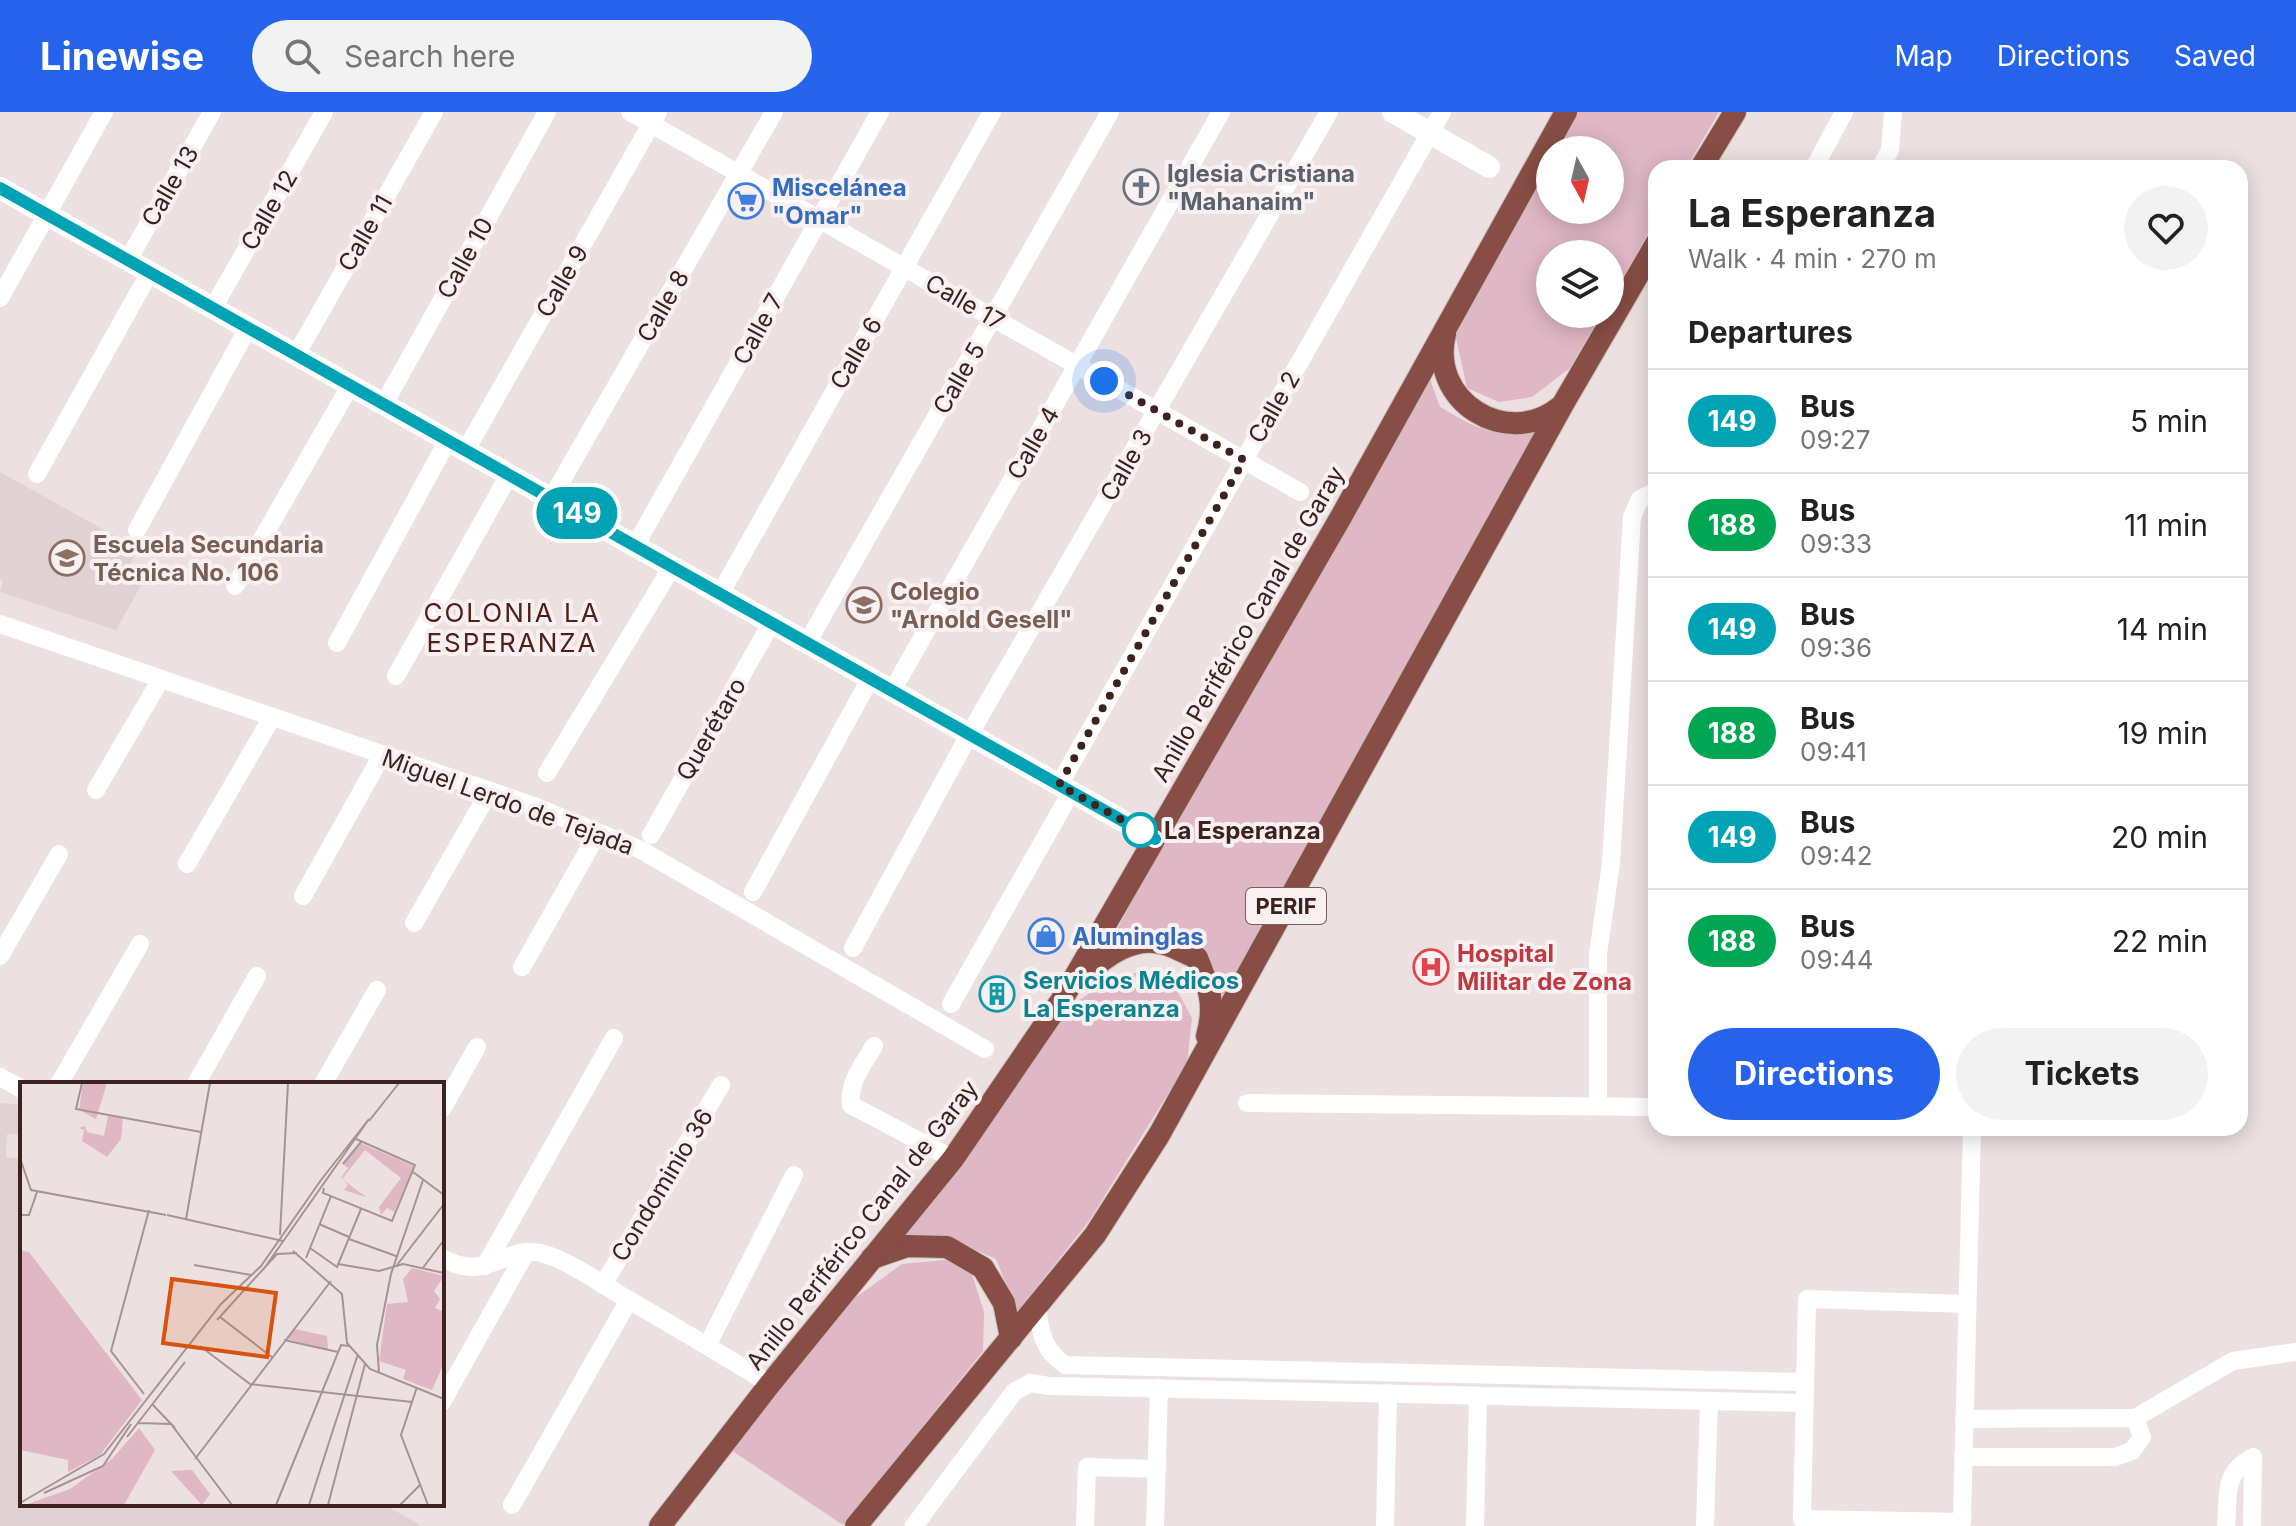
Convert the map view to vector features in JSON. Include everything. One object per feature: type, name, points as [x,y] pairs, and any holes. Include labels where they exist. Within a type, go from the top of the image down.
[{"type":"highway","name":"Anillo Periférico Canal de Garay","points":[[660,1526],[770,1384],[953,1159],[1061,1001],[1333,530],[1566,112]]},
{"type":"highway","points":[[1706,160],[1735,112]]},
{"type":"highway","name":"PERIF","points":[[856,1526],[1095,1235],[1159,1135],[1563,404],[1648,258]]},
{"type":"highway","points":[[1451,318],[1443,342],[1444,367],[1453,391],[1470,409],[1493,420],[1518,424],[1542,418],[1563,404]]},
{"type":"highway","points":[[1061,1001],[1104,957],[1140,942],[1165,943],[1197,958],[1209,986],[1213,1017],[1199,1064]]},
{"type":"highway","points":[[871,1258],[907,1246],[947,1247],[983,1268],[1004,1303],[1011,1338]]},
{"type":"street","points":[[0,298],[104,112]]},
{"type":"street","name":"Calle 13","points":[[128,260],[212,112]]},
{"type":"street","name":"Calle 12","points":[[213,308],[324,112]]},
{"type":"street","name":"Calle 11","points":[[296,355],[434,112]]},
{"type":"street","name":"Calle 10","points":[[384,404],[547,112]]},
{"type":"street","name":"Calle 17","points":[[630,112],[655,118],[739,174],[1300,492]]},
{"type":"street","name":"Calle 8","points":[[551,499],[774,112]]},
{"type":"street","name":"Calle 7","points":[[635,546],[880,112]]},
{"type":"street","name":"Calle 6","points":[[720,594],[992,112]]},
{"type":"street","name":"Calle 5","points":[[807,643],[1110,112]]},
{"type":"street","name":"Calle 4","points":[[892,691],[1221,112]]},
{"type":"street","name":"Calle 3","points":[[853,948],[969,735],[1329,112]]},
{"type":"street","points":[[1393,112],[1489,167]]},
{"type":"street","name":"Calle 2","points":[[951,1004],[1244,460],[1442,112]]},
{"type":"street","points":[[1818,160],[1844,112]]},
{"type":"street","points":[[1884,160],[1890,150],[1893,112]]},
{"type":"street","name":"Calle 9","points":[[337,643],[655,118]]},
{"type":"street","points":[[0,188],[1155,839]]},
{"type":"street","points":[[37,474],[150,272]]},
{"type":"street","points":[[137,530],[248,328]]},
{"type":"street","points":[[235,586],[350,386]]},
{"type":"street","points":[[396,676],[509,475]]},
{"type":"street","points":[[1598,1105],[1598,954],[1611,863],[1632,517],[1640,499],[1648,495]]},
{"type":"street","points":[[547,773],[672,567]]},
{"type":"street","name":"Querétaro","points":[[651,835],[772,622]]},
{"type":"street","name":"Miguel Lerdo de Tejada","points":[[0,624],[534,806],[641,850],[985,1049]]},
{"type":"street","points":[[96,790],[161,679]]},
{"type":"street","points":[[753,892],[870,679]]},
{"type":"street","points":[[187,864],[272,717]]},
{"type":"street","points":[[303,896],[382,755]]},
{"type":"street","points":[[414,923],[489,792]]},
{"type":"street","points":[[522,967],[598,833]]},
{"type":"street","points":[[0,956],[59,854]]},
{"type":"street","points":[[60,1082],[140,944]]},
{"type":"street","points":[[197,1082],[257,976]]},
{"type":"street","points":[[324,1082],[377,990]]},
{"type":"street","points":[[485,1266],[614,1038]]},
{"type":"street","points":[[874,1046],[853,1081],[851,1105],[953,1159]]},
{"type":"street","points":[[444,1105],[477,1047]]},
{"type":"street","points":[[0,1077],[20,1088]]},
{"type":"street","name":"Condominio 36","points":[[603,1285],[721,1085]]},
{"type":"street","points":[[1247,1103],[1648,1107]]},
{"type":"street","points":[[1967,1304],[1807,1299],[1802,1519],[1962,1522],[1972,1136]]},
{"type":"street","points":[[707,1346],[794,1175]]},
{"type":"street","points":[[444,1398],[526,1252]]},
{"type":"street","points":[[444,1259],[456,1266],[469,1268],[526,1252],[550,1256],[770,1384]]},
{"type":"street","points":[[512,1505],[629,1300]]},
{"type":"street","points":[[1036,1306],[1043,1341],[1051,1354],[1065,1365],[1804,1382]]},
{"type":"street","points":[[1964,1419],[2135,1418],[2233,1361],[2296,1352]]},
{"type":"street","points":[[914,1526],[1014,1392],[1030,1383],[1049,1386],[1804,1403]]},
{"type":"street","points":[[1155,1526],[1159,1388]]},
{"type":"street","points":[[1385,1526],[1388,1393]]},
{"type":"street","points":[[1475,1526],[1478,1396]]},
{"type":"street","points":[[1705,1526],[1709,1401]]},
{"type":"street","points":[[1963,1457],[2115,1457],[2132,1451],[2142,1437],[2135,1418]]},
{"type":"street","points":[[2226,1526],[2232,1474],[2237,1466],[2253,1457],[2252,1526]]},
{"type":"street","points":[[1085,1526],[1087,1467],[1157,1469]]},
{"type":"shaded area","points":[[1571,112],[1719,112],[1691,160],[1648,160],[1648,234],[1624,275],[1624,240],[1536,240],[1536,328],[1593,328],[1570,368],[1532,397],[1499,402],[1467,388],[1453,324],[1536,175],[1536,224],[1624,224],[1624,136],[1558,136]]},
{"type":"shaded area","points":[[1425,365],[1440,407],[1466,422],[1501,433],[1528,428],[1543,420],[1222,997],[1198,953],[1109,944]]},
{"type":"shaded area","name":"Escuela Secundaria Técnica No. 106","points":[[0,472],[138,549],[129,566],[146,576],[116,630],[0,592],[3,580],[0,579]]},
{"type":"shaded area","points":[[1143,971],[1171,979],[1192,1018],[1187,1063],[1089,1221],[1012,1318],[1015,1306],[996,1259],[951,1239],[903,1238],[1068,1008],[1107,981]]},
{"type":"shaded area","points":[[0,1103],[20,1105],[20,1135],[7,1134],[6,1157],[20,1159],[20,1506],[387,1506],[422,1526],[0,1526]]},
{"type":"shaded area","points":[[945,1260],[971,1271],[984,1312],[983,1351],[843,1525],[725,1446],[819,1324],[902,1264]]},
{"type":"bus line","name":"149","points":[[0,188],[1155,839]]},
{"type":"place","name":"Iglesia Cristiana \"Mahanaim\"","points":[[1141,187]]},
{"type":"place","name":"Miscelánea \"Omar\"","points":[[746,201]]},
{"type":"place","name":"Escuela Secundaria Técnica No. 106","points":[[67,558]]},
{"type":"place","name":"Colegio \"Arnold Gesell\"","points":[[864,605]]},
{"type":"place","name":"La Esperanza","points":[[1140,830]]},
{"type":"place","name":"Aluminglas","points":[[1046,936]]},
{"type":"place","name":"Hospital Militar de Zona","points":[[1431,967]]},
{"type":"place","name":"Servicios Médicos La Esperanza","points":[[997,994]]},
{"type":"district","name":"COLONIA LA ESPERANZA","points":[[512,627]]},
{"type":"route","points":[[1104,381],[1244,460],[1059,785],[1140,830]]}]
